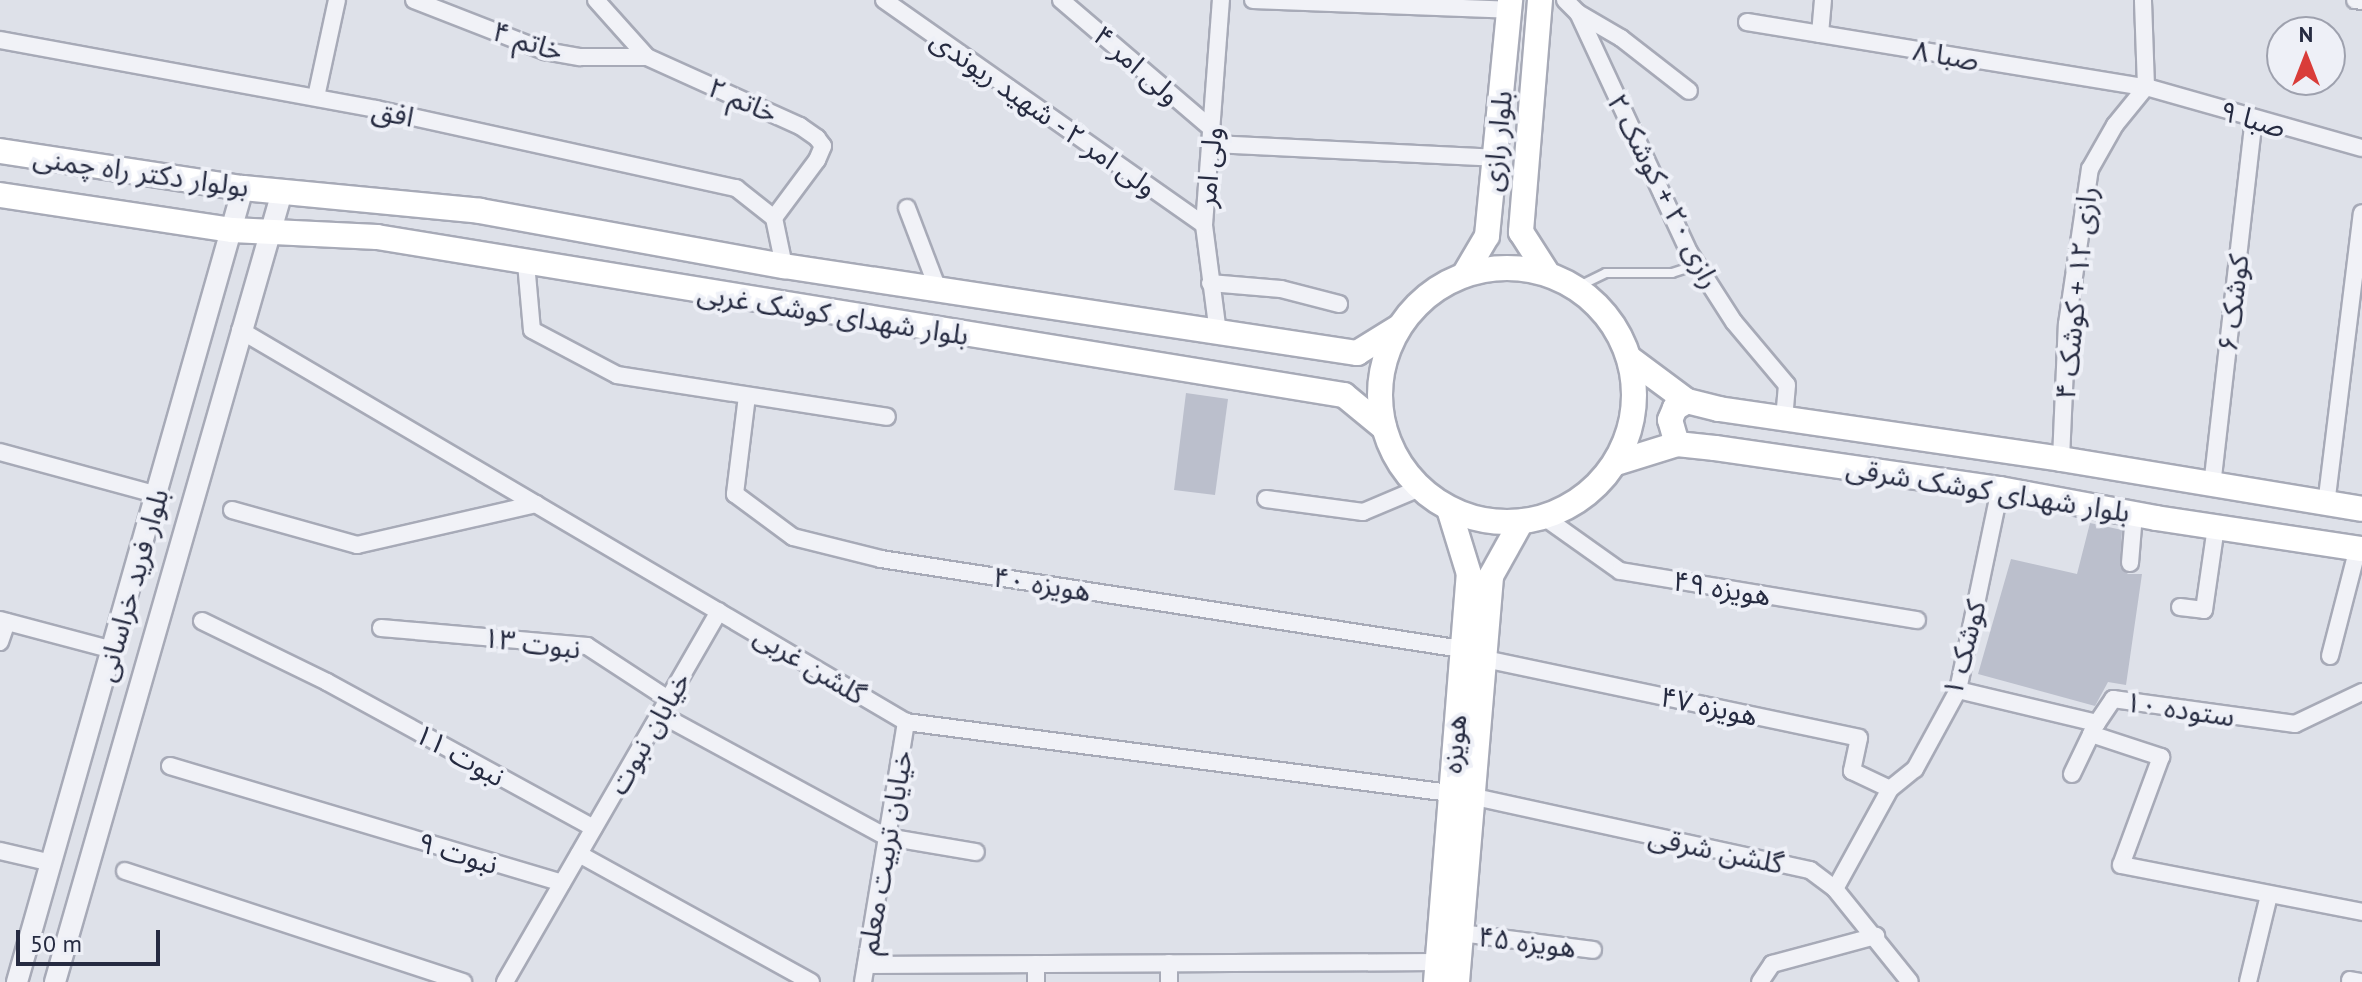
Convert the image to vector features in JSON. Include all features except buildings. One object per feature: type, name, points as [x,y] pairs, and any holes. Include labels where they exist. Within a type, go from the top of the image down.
[{"type":"main road","name":"بلوار رازی","points":[[1540,0],[1521,232],[1546,271]]},
{"type":"main road","name":"بلوار رازی","points":[[1464,275],[1487,236],[1510,5]]},
{"type":"main road","name":"بولوار دکتر راه چمنی","points":[[0,151],[282,192]]},
{"type":"main road","name":"بلوار شهدای کوشک غربی","points":[[282,192],[347,195],[480,211],[784,266],[1357,353],[1399,327]]},
{"type":"main road","name":"بولوار دکتر راه چمنی","points":[[0,195],[270,233]]},
{"type":"main road","points":[[476,254],[480,211]]},
{"type":"main road","name":"بلوار شهدای کوشک غربی","points":[[270,233],[377,237],[1344,395],[1384,428]]},
{"type":"main road","points":[[1499,268],[1546,271],[1575,288],[1609,318],[1629,358],[1635,391],[1631,425],[1616,463],[1599,483],[1574,504],[1532,520],[1477,519],[1449,509],[1420,488],[1398,461],[1384,428],[1381,376],[1399,327],[1427,296],[1464,275],[1499,268]]},
{"type":"main road","name":"بلوار شهدای کوشک شرقی","points":[[1629,358],[1687,401],[1784,419],[2061,459],[2362,509]]},
{"type":"main road","points":[[1677,444],[1670,420],[1675,408],[1687,401]]},
{"type":"main road","name":"بلوار شهدای کوشک شرقی","points":[[1616,463],[1677,444],[2000,489],[2134,514],[2360,549]]},
{"type":"main road","name":"هویزه","points":[[1436,972],[1469,574],[1449,509]]},
{"type":"main road","name":"هویزه","points":[[1457,982],[1475,797],[1491,576],[1532,520]]},
{"type":"street","points":[[316,97],[337,0]]},
{"type":"street","name":"خاتم ۴","points":[[414,0],[545,51],[580,57],[647,57]]},
{"type":"street","name":"خاتم ۲","points":[[596,0],[647,57],[800,126],[817,138],[823,146],[817,160],[774,218]]},
{"type":"street","name":"ولی امر ۲ - شهید ریوندی","points":[[884,0],[1204,225]]},
{"type":"street","name":"ولی امر ۴","points":[[1061,0],[1212,137]]},
{"type":"street","name":"ولی امر","points":[[1218,333],[1204,225],[1221,0]]},
{"type":"street","points":[[1253,0],[1379,6],[1510,5]]},
{"type":"street","name":"رازی ۲۰ + کوشک ۲","points":[[1565,0],[1578,13],[1626,122],[1697,264],[1734,322],[1787,385],[1784,419]]},
{"type":"street","points":[[1820,34],[1823,0]]},
{"type":"street","points":[[2143,0],[2146,87]]},
{"type":"street","points":[[2355,0],[2362,1]]},
{"type":"street","points":[[1578,13],[1621,38],[1689,91]]},
{"type":"street","name":"صبا ۸","points":[[1747,22],[2146,87]]},
{"type":"street","name":"افق","points":[[0,40],[316,97],[736,188],[774,218]]},
{"type":"street","name":"صبا ۹","points":[[2146,87],[2254,120],[2362,148]]},
{"type":"street","name":"رازی ۱۲ + کوشک ۴","points":[[2061,459],[2067,324],[2090,169],[2115,125],[2146,87]]},
{"type":"street","name":"کوشک ۶","points":[[2212,486],[2254,120]]},
{"type":"street","points":[[1212,137],[1374,152],[1497,158]]},
{"type":"street","name":"بلوار فرید خراسانی","points":[[17,982],[177,430],[243,188]]},
{"type":"street","name":"بلوار فرید خراسانی","points":[[55,982],[282,192]]},
{"type":"street","points":[[907,208],[938,289]]},
{"type":"street","points":[[2326,505],[2362,213]]},
{"type":"street","points":[[774,218],[784,266]]},
{"type":"street","points":[[526,263],[532,330],[617,375],[887,417]]},
{"type":"street","points":[[1210,283],[1281,289],[1339,304]]},
{"type":"street","name":"گلشن غربی","points":[[240,330],[906,722],[1450,793]]},
{"type":"street","name":"هویزه ۴۰","points":[[747,396],[735,494],[793,537],[881,559],[1462,649]]},
{"type":"street","points":[[177,430],[209,441]]},
{"type":"street","points":[[0,452],[158,495]]},
{"type":"street","points":[[1266,499],[1363,512],[1420,488]]},
{"type":"street","name":"کوشک ۱","points":[[1835,889],[1890,789],[1915,769],[1958,690],[2000,489]]},
{"type":"street","points":[[232,510],[357,545],[536,504]]},
{"type":"street","points":[[2130,563],[2134,514]]},
{"type":"street","name":"هویزه ۴۹","points":[[1532,520],[1620,571],[1917,620]]},
{"type":"street","points":[[2180,607],[2204,610],[2216,527]]},
{"type":"street","points":[[2330,656],[2360,549]]},
{"type":"street","name":"خیابان نبوت","points":[[505,982],[719,611]]},
{"type":"street","points":[[0,642],[4,621],[113,650]]},
{"type":"street","name":"نبوت ۱۱","points":[[202,621],[327,682],[594,828]]},
{"type":"street","name":"نبوت ۱۳","points":[[381,628],[587,646],[664,706],[887,837],[976,852]]},
{"type":"street","name":"هویزه ۴۷","points":[[1485,659],[1859,738],[1852,771],[1890,789]]},
{"type":"street","name":"ستوده ۱۰","points":[[1958,690],[2094,729],[2113,699],[2295,724],[2362,692]]},
{"type":"street","name":"خیایان تربیت معلم","points":[[863,982],[906,722]]},
{"type":"street","points":[[2072,774],[2094,729],[2161,757],[2121,865],[2362,912]]},
{"type":"street","name":"نبوت ۹","points":[[170,766],[562,883]]},
{"type":"street","name":"گلشن شرقی","points":[[1475,797],[1810,870],[1835,889],[1876,936],[1910,982]]},
{"type":"street","points":[[0,851],[52,863]]},
{"type":"street","points":[[579,854],[610,874],[811,982]]},
{"type":"street","points":[[125,871],[463,982]]},
{"type":"street","points":[[2248,982],[2269,895]]},
{"type":"street","name":"هویزه ۴۵","points":[[1461,933],[1593,950]]},
{"type":"street","points":[[1760,982],[1772,964],[1876,936]]},
{"type":"street","points":[[1169,963],[1169,982]]},
{"type":"street","points":[[866,965],[1169,963],[1436,972]]},
{"type":"street","points":[[1036,964],[1036,982]]},
{"type":"lane","points":[[1575,288],[1606,273],[1672,273],[1697,264]]}]
